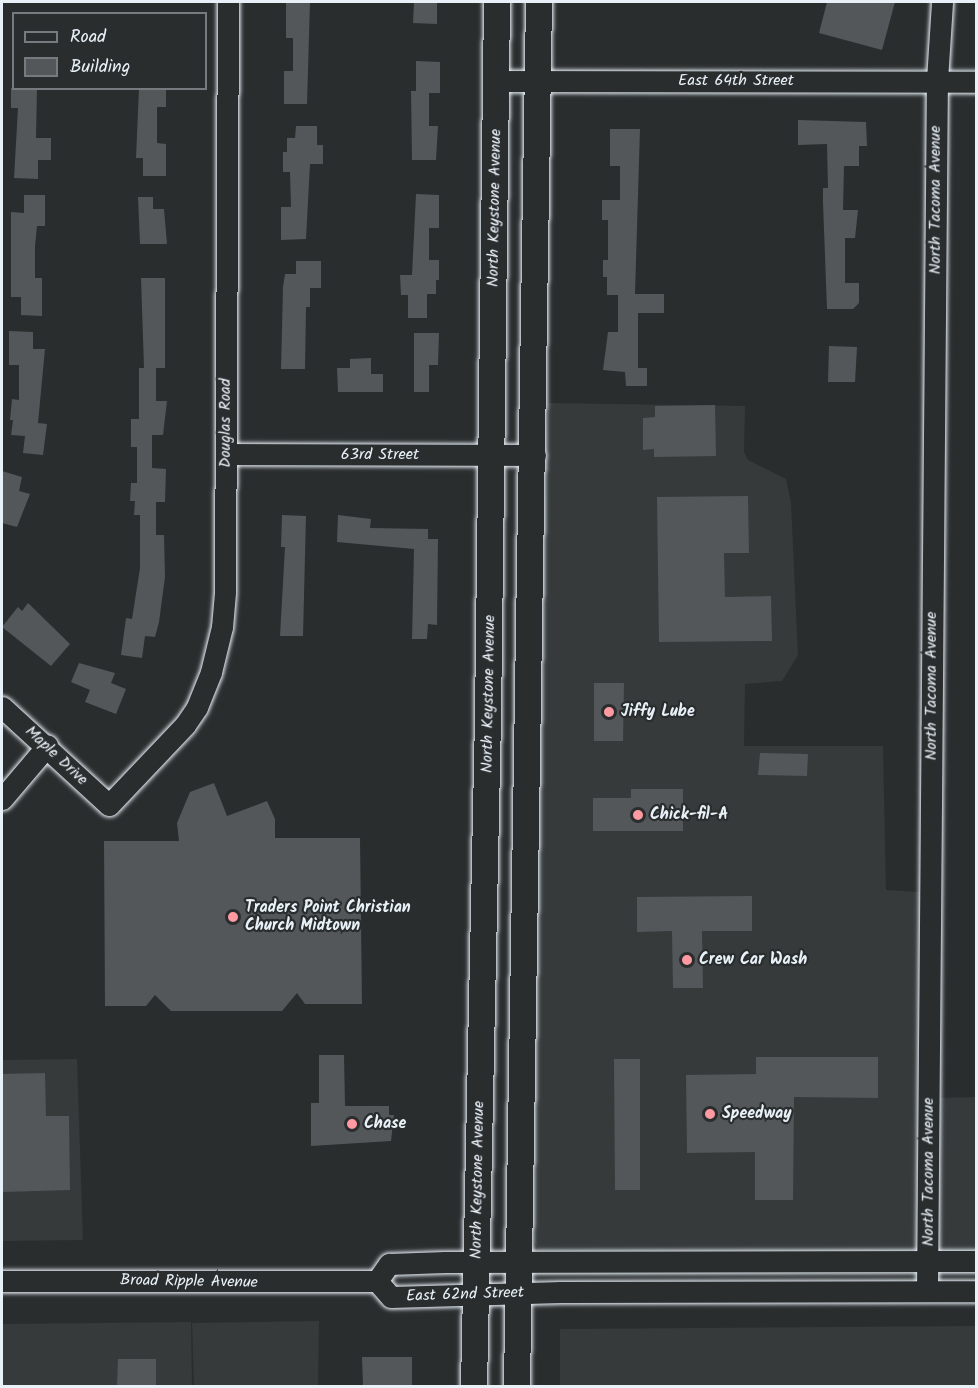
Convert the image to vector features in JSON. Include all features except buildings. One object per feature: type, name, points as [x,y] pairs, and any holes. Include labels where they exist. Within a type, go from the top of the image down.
[{"type":"main road","name":"North Keystone Avenue","points":[[474,1386],[493,455],[497,2]]},
{"type":"main road","points":[[517,1386],[535,455],[539,2]]},
{"type":"street","name":"Douglas Road","points":[[110,806],[185,725],[197,707],[212,672],[225,600],[228,2]]},
{"type":"street","name":"North Tacoma Avenue","points":[[927,1292],[937,80],[942,2]]},
{"type":"street","name":"East 64th Street","points":[[496,81],[937,80],[976,82]]},
{"type":"street","name":"63rd Street","points":[[226,454],[535,455]]},
{"type":"street","name":"Maple Drive","points":[[2,707],[110,806]]},
{"type":"street","points":[[2,799],[47,746]]},
{"type":"street","name":"East 62nd Street","points":[[928,1261],[519,1261],[389,1264],[377,1281],[391,1297],[476,1294],[976,1291]]},
{"type":"street","points":[[928,1261],[976,1261]]},
{"type":"street","name":"Broad Ripple Avenue","points":[[2,1281],[377,1281]]},
{"type":"shaded area","points":[[548,403],[745,406],[744,452],[748,460],[786,479],[791,503],[798,655],[782,681],[745,684],[744,746],[883,746],[886,890],[921,892],[919,1250],[539,1250],[531,1236],[536,803]]},
{"type":"shaded area","points":[[77,1059],[83,1240],[2,1241],[2,1060]]},
{"type":"shaded area","points":[[976,1097],[976,1252],[935,1252],[938,1098]]},
{"type":"shaded area","points":[[319,1321],[318,1386],[194,1386],[192,1323]]},
{"type":"shaded area","points":[[191,1322],[192,1386],[2,1386],[2,1324]]},
{"type":"shaded area","points":[[976,1326],[976,1386],[560,1386],[560,1329]]},
{"type":"place","name":"Jiffy Lube","points":[[609,712]]},
{"type":"place","name":"Chick-fil-A","points":[[638,815]]},
{"type":"place","name":"Traders Point Christian Church Midtown","points":[[233,917]]},
{"type":"place","name":"Crew Car Wash","points":[[687,960]]},
{"type":"place","name":"Speedway","points":[[710,1114]]},
{"type":"place","name":"Chase","points":[[352,1124]]}]
